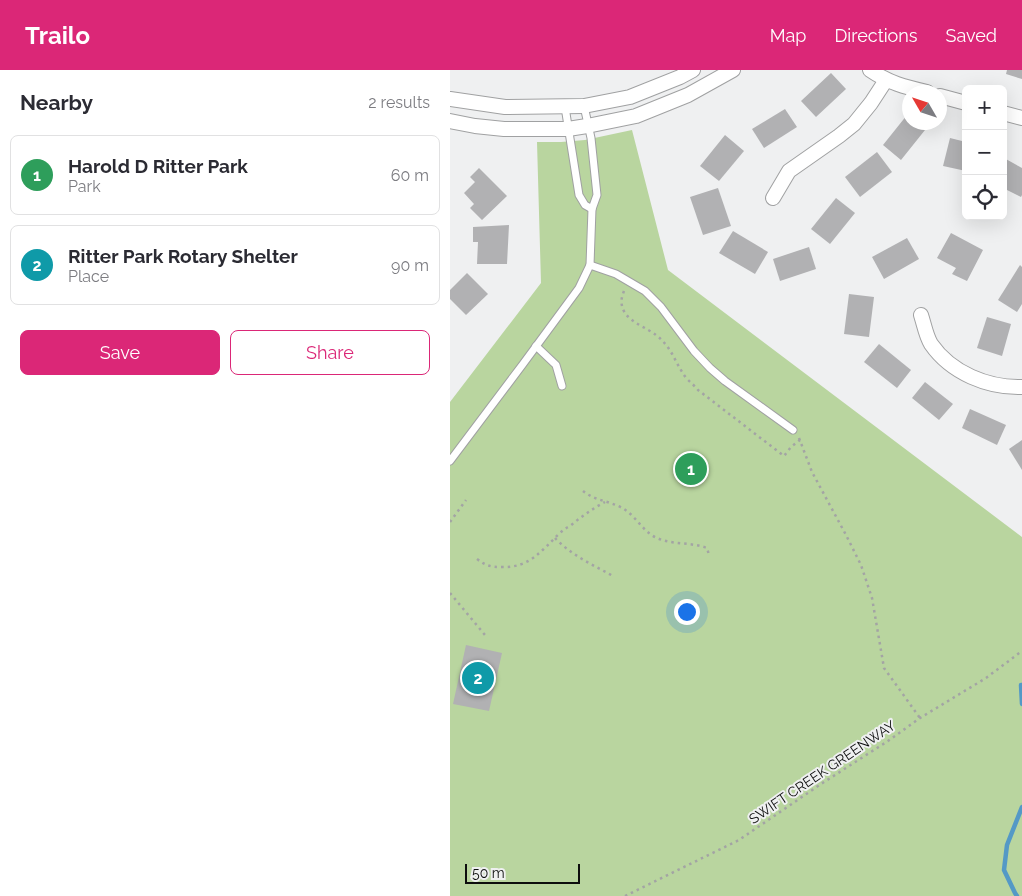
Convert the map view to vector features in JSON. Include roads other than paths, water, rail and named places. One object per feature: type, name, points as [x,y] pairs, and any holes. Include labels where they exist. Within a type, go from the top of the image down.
[{"type":"street","points":[[450,99],[505,107],[584,106],[630,97],[693,70]]},
{"type":"street","points":[[450,121],[504,129],[568,129],[589,126],[636,116],[688,95],[733,70]]},
{"type":"street","points":[[870,70],[886,80],[902,86]]},
{"type":"street","points":[[773,198],[789,171],[854,124],[871,104],[886,80]]},
{"type":"street","points":[[947,98],[962,102]]},
{"type":"street","points":[[1007,114],[1022,118]]},
{"type":"street","points":[[921,315],[930,343],[953,366],[968,376],[998,386],[1022,386]]},
{"type":"lane","points":[[450,461],[579,288],[590,265],[592,209],[597,195],[589,126],[584,106]]},
{"type":"lane","points":[[565,107],[580,194],[584,204],[592,209]]},
{"type":"lane","points":[[590,265],[616,274],[645,292],[662,307],[694,351],[710,368],[793,430]]},
{"type":"lane","points":[[536,346],[556,365],[562,386]]},
{"type":"waterway","points":[[1022,685],[1022,704]]},
{"type":"waterway","points":[[1017,896],[1004,870],[1007,845],[1022,807]]},
{"type":"place","name":"Harold D Ritter Park","points":[[691,469]]},
{"type":"place","name":"Ritter Park Rotary Shelter","points":[[478,678]]}]
